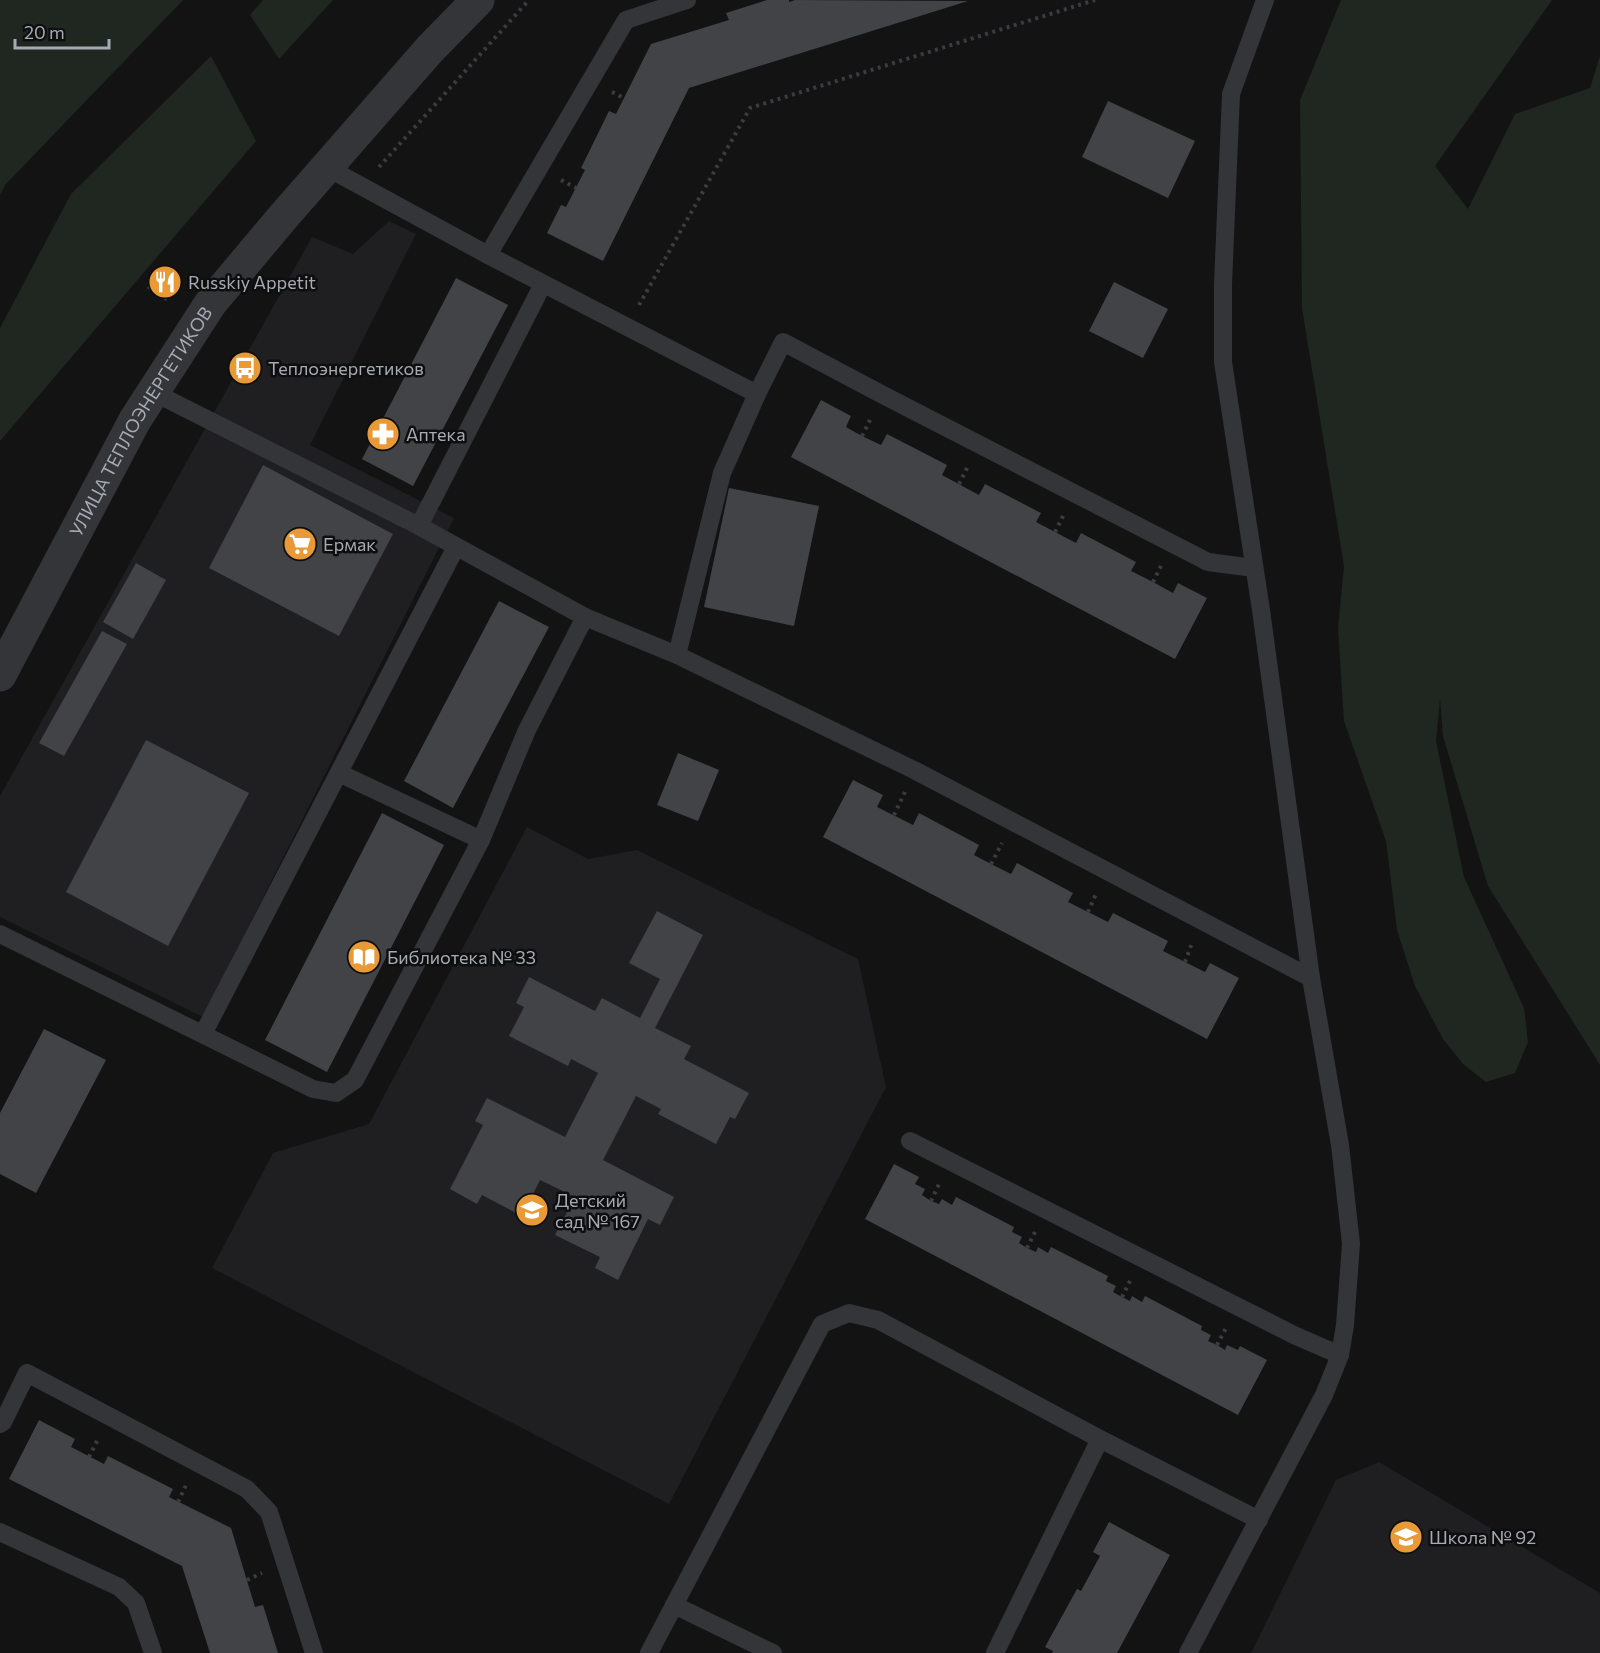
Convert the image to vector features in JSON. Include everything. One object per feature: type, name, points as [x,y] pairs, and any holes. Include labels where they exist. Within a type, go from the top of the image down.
[{"type":"street","name":"УЛИЦА ТЕПЛОЭНЕРГЕТИКОВ","points":[[0,675],[135,420],[210,304],[430,49],[478,0]]},
{"type":"lane","points":[[488,255],[627,20],[687,0]]},
{"type":"lane","points":[[1188,1653],[1324,1395],[1340,1355],[1345,1325],[1351,1244],[1340,1145],[1311,978],[1223,362],[1223,284],[1231,94],[1265,0]]},
{"type":"lane","points":[[328,168],[543,284],[757,394]]},
{"type":"lane","points":[[419,526],[543,284]]},
{"type":"lane","points":[[677,655],[722,473],[783,342],[1208,562],[1254,568]]},
{"type":"lane","points":[[153,392],[419,526],[585,617],[677,655],[914,770],[1311,978]]},
{"type":"lane","points":[[203,1034],[456,547]]},
{"type":"lane","points":[[0,934],[313,1089],[336,1093],[355,1080],[481,840],[527,730],[585,617]]},
{"type":"lane","points":[[339,773],[481,840]]},
{"type":"lane","points":[[910,1141],[1286,1332],[1340,1355]]},
{"type":"lane","points":[[649,1653],[822,1324],[849,1313],[878,1320],[1100,1439],[1259,1520]]},
{"type":"lane","points":[[0,1424],[27,1373],[247,1489],[269,1512],[314,1653]]},
{"type":"lane","points":[[995,1653],[1100,1439]]},
{"type":"lane","points":[[0,1532],[119,1587],[136,1603],[153,1653]]},
{"type":"lane","points":[[674,1605],[773,1653]]},
{"type":"path","points":[[378,169],[529,0]]},
{"type":"path","points":[[627,326],[750,108],[1095,0]]},
{"type":"shaded area","points":[[0,0],[183,0],[6,184],[0,195]]},
{"type":"shaded area","points":[[263,0],[333,0],[279,59],[250,15]]},
{"type":"shaded area","points":[[1341,0],[1552,0],[1435,166],[1468,209],[1515,114],[1590,88],[1600,56],[1600,1065],[1488,886],[1443,736],[1440,699],[1436,741],[1464,877],[1524,1008],[1528,1042],[1515,1073],[1486,1082],[1463,1064],[1443,1039],[1415,986],[1397,930],[1386,841],[1344,721],[1338,628],[1344,566],[1302,308],[1300,100]]},
{"type":"shaded area","points":[[211,56],[256,141],[0,441],[0,328],[71,194]]},
{"type":"shaded area","points":[[389,221],[416,234],[310,445],[454,518],[203,1017],[0,917],[0,796],[312,237],[353,254]]},
{"type":"shaded area","name":"Детский сад № 167","points":[[527,827],[588,859],[637,850],[858,959],[886,1087],[669,1504],[212,1268],[273,1153],[369,1124]]},
{"type":"shaded area","name":"Школа № 92","points":[[1379,1462],[1600,1593],[1600,1653],[1251,1653],[1336,1480]]},
{"type":"building","points":[[767,0],[789,0],[789,2],[795,0],[968,1],[689,88],[603,261],[547,233],[561,205],[566,207],[585,170],[581,168],[609,111],[616,114],[651,44],[729,20],[726,13]]},
{"type":"building","points":[[1108,101],[1195,141],[1168,198],[1082,157]]},
{"type":"building","points":[[161,266],[180,278],[166,301],[147,288]]},
{"type":"building","points":[[456,278],[508,305],[413,486],[362,459]]},
{"type":"building","points":[[1114,282],[1168,309],[1143,358],[1089,331]]},
{"type":"building","points":[[821,400],[851,416],[846,427],[862,436],[881,445],[887,434],[947,465],[942,475],[979,495],[985,484],[1041,513],[1036,522],[1076,543],[1081,533],[1136,562],[1131,571],[1173,593],[1178,583],[1207,598],[1175,659],[791,457]]},
{"type":"building","points":[[263,465],[393,534],[339,636],[209,568]]},
{"type":"building","points":[[729,488],[819,506],[794,626],[704,607]]},
{"type":"building","points":[[136,563],[166,580],[133,639],[103,622]]},
{"type":"building","points":[[499,601],[549,627],[453,808],[404,781]]},
{"type":"building","points":[[102,631],[127,644],[64,756],[39,743]]},
{"type":"building","points":[[146,740],[249,793],[168,946],[66,892]]},
{"type":"building","points":[[678,753],[719,770],[698,821],[657,805]]},
{"type":"building","points":[[853,780],[883,795],[877,807],[913,825],[919,813],[979,845],[974,855],[991,864],[1011,874],[1017,863],[1073,893],[1068,902],[1108,922],[1113,913],[1168,941],[1163,951],[1205,972],[1210,963],[1239,978],[1207,1039],[823,837]]},
{"type":"building","points":[[382,813],[444,845],[327,1072],[265,1040]]},
{"type":"building","points":[[657,911],[703,935],[655,1028],[691,1046],[684,1059],[749,1093],[735,1119],[730,1117],[716,1144],[658,1114],[661,1109],[636,1096],[603,1160],[674,1197],[660,1225],[648,1219],[618,1280],[595,1268],[600,1257],[555,1235],[575,1197],[540,1180],[522,1216],[482,1195],[477,1204],[450,1189],[483,1125],[475,1121],[487,1098],[565,1137],[598,1073],[571,1059],[568,1066],[509,1036],[524,1007],[516,1003],[529,977],[595,1011],[602,998],[640,1018],[660,979],[629,963]]},
{"type":"building","points":[[44,1029],[106,1060],[36,1193],[0,1174],[0,1113]]},
{"type":"building","points":[[894,1164],[919,1177],[915,1184],[925,1189],[922,1195],[931,1201],[939,1204],[942,1199],[952,1205],[956,1197],[1014,1227],[1012,1232],[1022,1237],[1019,1243],[1027,1248],[1036,1252],[1038,1247],[1048,1253],[1051,1247],[1108,1276],[1106,1281],[1116,1286],[1113,1292],[1122,1297],[1130,1301],[1132,1296],[1142,1302],[1145,1296],[1202,1326],[1201,1330],[1211,1335],[1208,1341],[1225,1350],[1227,1345],[1238,1350],[1240,1346],[1267,1360],[1238,1415],[865,1219]]},
{"type":"building","points":[[39,1420],[75,1439],[71,1447],[104,1464],[108,1456],[173,1489],[169,1497],[231,1528],[255,1607],[263,1605],[278,1653],[210,1653],[182,1566],[9,1479]]},
{"type":"building","points":[[1109,1522],[1170,1555],[1117,1653],[1052,1653],[1053,1651],[1045,1647],[1077,1589],[1081,1591],[1100,1556],[1093,1552]]},
{"type":"place","name":"Russkiy Appetit","points":[[165,282]]},
{"type":"place","name":"Теплоэнергетиков","points":[[245,368]]},
{"type":"place","name":"Аптека","points":[[383,434]]},
{"type":"place","name":"Ермак","points":[[300,544]]},
{"type":"place","name":"Библиотека № 33","points":[[364,957]]},
{"type":"place","name":"Детский сад № 167","points":[[532,1210]]},
{"type":"place","name":"Школа № 92","points":[[1406,1537]]}]
